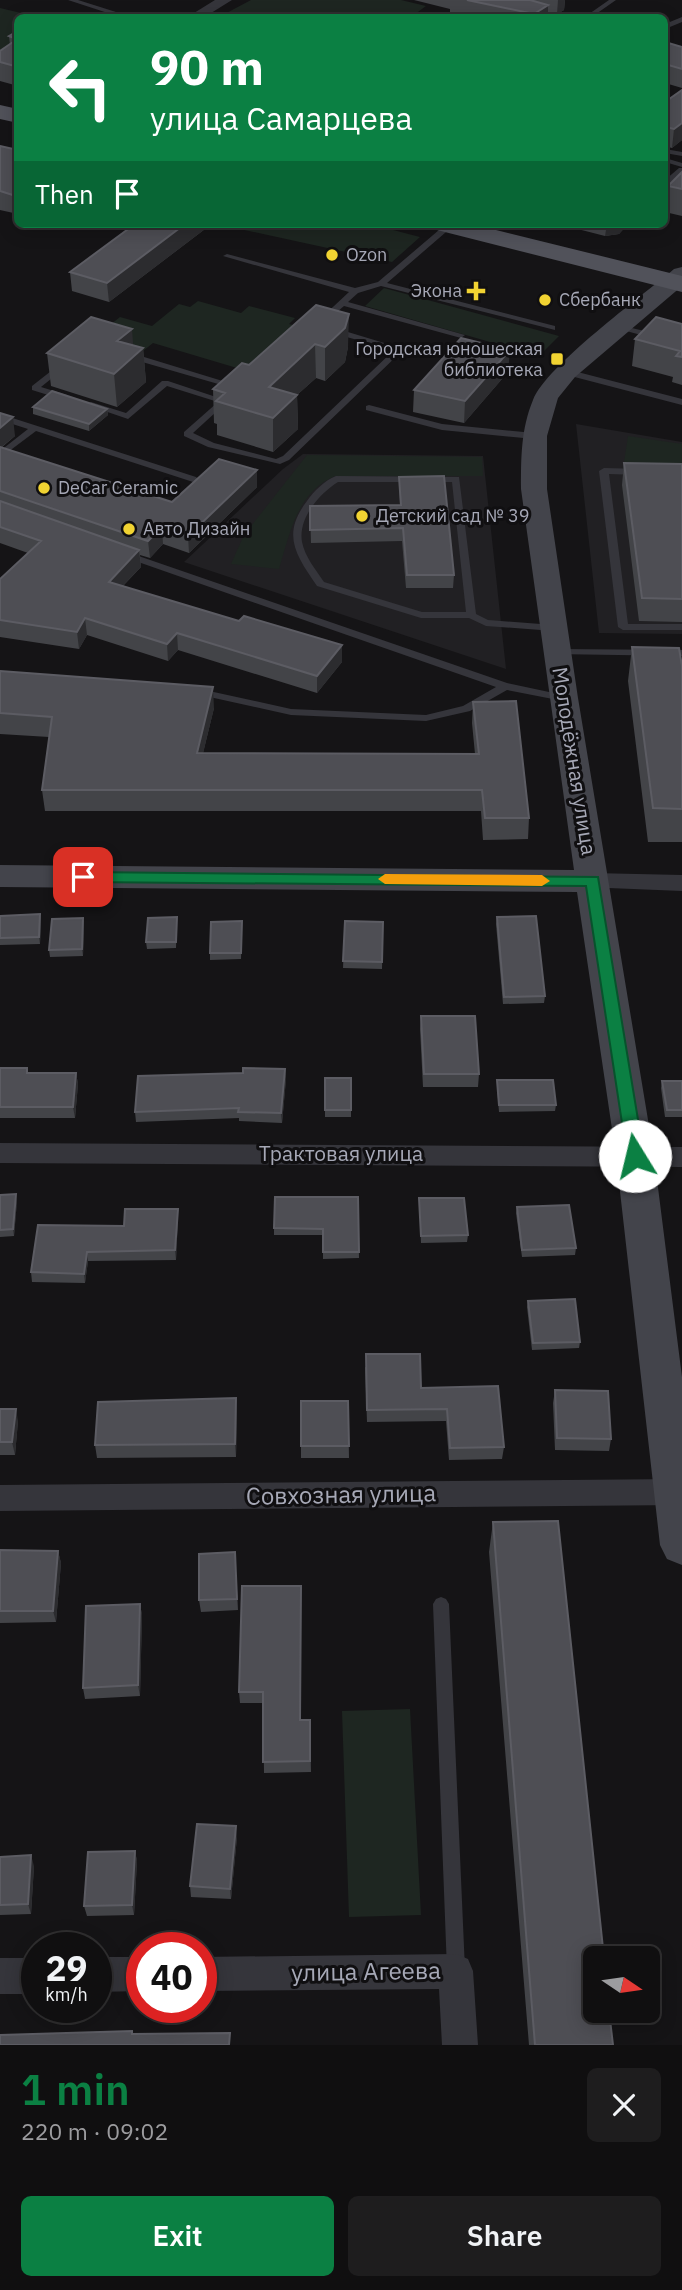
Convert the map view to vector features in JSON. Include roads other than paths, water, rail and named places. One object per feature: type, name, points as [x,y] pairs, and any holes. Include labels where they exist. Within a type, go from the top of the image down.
[{"type":"main road","points":[[459,228],[679,280]]},
{"type":"street","points":[[198,14],[218,1]]},
{"type":"street","name":"Молодёжная улица","points":[[679,280],[618,326],[566,372],[547,397],[534,436],[534,489],[563,698],[635,1156],[678,1492],[682,1545]]},
{"type":"street","points":[[0,876],[682,883]]},
{"type":"street","name":"Трактовая улица","points":[[0,1153],[682,1157]]},
{"type":"street","name":"Совхозная улица","points":[[0,1498],[678,1492]]},
{"type":"street","name":"улица Агеева","points":[[217,1974],[456,1971],[460,2045]]},
{"type":"street","points":[[0,1976],[21,1976]]},
{"type":"lane","points":[[71,0],[118,14]]},
{"type":"lane","points":[[593,14],[613,0]]},
{"type":"lane","points":[[519,8],[542,14]]},
{"type":"lane","points":[[668,182],[682,170]]},
{"type":"lane","points":[[72,359],[35,388],[128,416],[165,383],[225,401],[187,435],[211,445],[276,462],[286,458],[400,349],[318,326],[355,291],[381,284],[443,228]]},
{"type":"lane","points":[[227,256],[355,291]]},
{"type":"lane","points":[[381,284],[552,328]]},
{"type":"lane","points":[[342,303],[461,334]]},
{"type":"lane","points":[[618,326],[682,343]]},
{"type":"lane","points":[[116,352],[245,389]]},
{"type":"lane","points":[[566,372],[682,402]]},
{"type":"lane","points":[[369,408],[442,427],[534,436]]},
{"type":"lane","points":[[0,417],[193,479]]},
{"type":"lane","points":[[0,455],[35,428]]},
{"type":"lane","points":[[656,472],[604,471],[623,627],[682,627]]},
{"type":"lane","points":[[471,615],[456,480],[336,479],[321,487],[301,517],[297,540],[320,584],[421,615],[471,615],[486,623],[556,640],[682,653]]},
{"type":"lane","points":[[112,550],[505,686],[563,698]]},
{"type":"lane","points":[[192,690],[291,712],[426,718],[466,709],[505,686]]},
{"type":"lane","points":[[441,1604],[456,1971]]},
{"type":"place","name":"Ozon","points":[[332,255]]},
{"type":"place","name":"Экона","points":[[476,291]]},
{"type":"place","name":"Сбербанк","points":[[545,300]]},
{"type":"place","name":"Городская юношеская библиотека","points":[[557,359]]},
{"type":"place","name":"DeCar Ceramic","points":[[44,488]]},
{"type":"place","name":"Детский сад № 39","points":[[362,516]]},
{"type":"place","name":"Авто Дизайн","points":[[129,529]]}]
